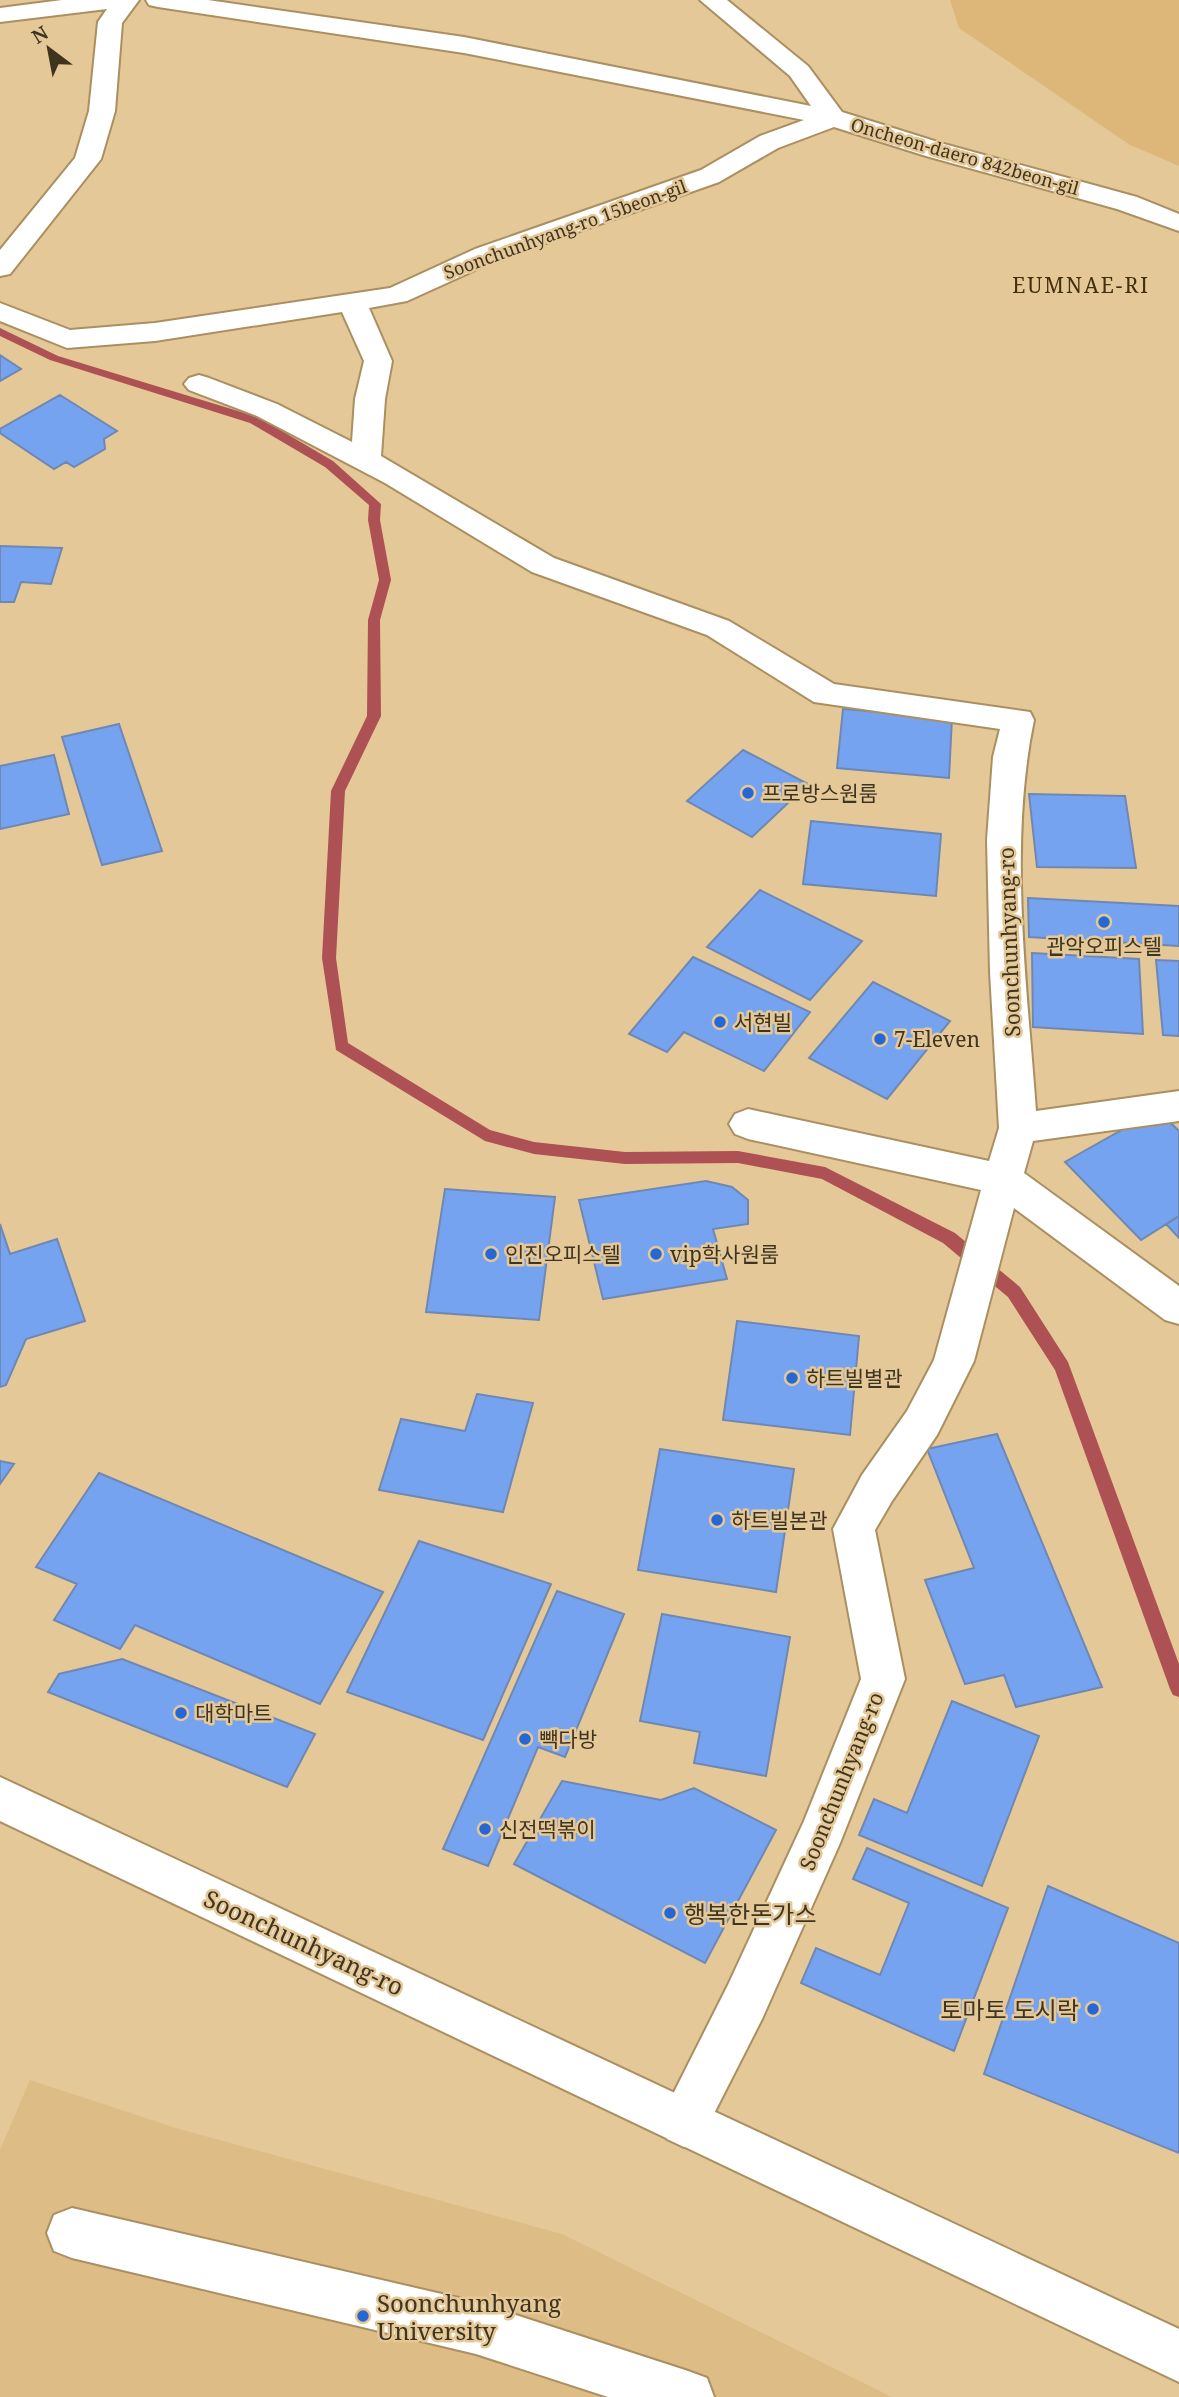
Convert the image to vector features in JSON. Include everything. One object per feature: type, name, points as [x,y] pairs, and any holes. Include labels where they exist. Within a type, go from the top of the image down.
[{"type":"street","points":[[0,15],[124,0]]},
{"type":"street","points":[[0,268],[88,159],[102,111],[110,22],[124,0]]},
{"type":"street","points":[[158,0],[464,45],[833,118]]},
{"type":"street","name":"Oncheon-daero 842beon-gil","points":[[712,0],[799,71],[833,118],[935,150],[1127,203],[1179,223]]},
{"type":"street","name":"Soonchunhyang-ro 15beon-gil","points":[[0,311],[67,339],[155,332],[397,295],[485,255],[710,176],[769,142],[833,118]]},
{"type":"street","points":[[199,384],[267,410],[366,461],[370,399],[378,361],[352,302]]},
{"type":"street","name":"Soonchunhyang-ro","points":[[366,461],[543,565],[718,628],[826,694],[1018,720],[1010,757],[1004,840],[1008,972],[1018,1128],[972,1286],[954,1361],[922,1423],[877,1488],[854,1529],[883,1679],[824,1828],[745,2002],[684,2122]]},
{"type":"street","points":[[1018,1128],[1179,1106]]},
{"type":"street","points":[[748,1124],[1005,1180],[1179,1308]]},
{"type":"street","name":"Soonchunhyang-ro","points":[[0,1798],[1179,2356]]},
{"type":"street","points":[[72,2234],[475,2328],[688,2397]]},
{"type":"shaded area","points":[[950,0],[1179,0],[1179,166],[1130,145],[959,28]]},
{"type":"shaded area","name":"Soonchunhyang University","points":[[30,2080],[179,2129],[562,2234],[892,2397],[0,2397],[0,2150]]},
{"type":"building","points":[[0,355],[21,369],[0,381]]},
{"type":"building","points":[[60,395],[117,431],[104,439],[105,449],[74,467],[66,462],[54,469],[0,433],[0,429]]},
{"type":"building","points":[[0,546],[62,548],[51,584],[21,582],[14,602],[0,602]]},
{"type":"building","points":[[843,709],[952,718],[949,778],[837,768]]},
{"type":"building","points":[[119,724],[162,851],[102,865],[62,737]]},
{"type":"building","name":"프로방스원룸","points":[[743,750],[808,784],[752,837],[687,801]]},
{"type":"building","points":[[54,755],[69,814],[0,829],[0,766]]},
{"type":"building","points":[[1029,794],[1125,796],[1136,868],[1037,867]]},
{"type":"building","points":[[811,821],[941,834],[936,896],[803,884]]},
{"type":"building","name":"서현빌","points":[[760,890],[862,941],[810,1000],[707,947]]},
{"type":"building","name":"관악오피스텔","points":[[1028,898],[1179,906],[1179,946],[1029,937]]},
{"type":"building","points":[[1032,953],[1139,959],[1143,1034],[1033,1027]]},
{"type":"building","name":"서현빌","points":[[693,957],[810,1012],[764,1071],[684,1032],[667,1052],[629,1034]]},
{"type":"building","points":[[1156,960],[1179,961],[1179,1036],[1163,1035]]},
{"type":"building","name":"7-Eleven","points":[[873,982],[950,1021],[887,1099],[809,1058]]},
{"type":"building","points":[[1157,1110],[1179,1131],[1179,1216],[1141,1240],[1065,1162]]},
{"type":"building","name":"vip학사원룸","points":[[706,1181],[732,1187],[748,1200],[748,1224],[713,1229],[727,1279],[603,1299],[579,1200]]},
{"type":"building","name":"인진오피스텔","points":[[445,1189],[555,1197],[539,1320],[426,1312]]},
{"type":"building","points":[[1179,1216],[1179,1238],[1166,1224]]},
{"type":"building","points":[[0,1224],[10,1254],[57,1239],[85,1321],[26,1339],[6,1385],[0,1387]]},
{"type":"building","name":"하트빌별관","points":[[737,1321],[859,1336],[850,1435],[723,1420]]},
{"type":"building","points":[[477,1394],[533,1403],[503,1512],[379,1490],[401,1419],[465,1431]]},
{"type":"building","points":[[997,1434],[1102,1687],[1016,1707],[1004,1675],[965,1684],[925,1580],[974,1568],[927,1449]]},
{"type":"building","name":"하트빌본관","points":[[660,1449],[794,1469],[776,1592],[638,1570]]},
{"type":"building","points":[[0,1461],[14,1464],[0,1484]]},
{"type":"building","points":[[99,1473],[383,1592],[320,1704],[135,1625],[120,1649],[54,1620],[77,1584],[36,1567]]},
{"type":"building","points":[[419,1541],[551,1584],[483,1740],[347,1692]]},
{"type":"building","points":[[557,1591],[624,1614],[565,1757],[538,1747],[488,1866],[443,1849]]},
{"type":"building","points":[[662,1614],[790,1637],[766,1776],[694,1763],[700,1732],[640,1721]]},
{"type":"building","name":"대학마트","points":[[122,1659],[315,1734],[287,1787],[48,1692],[59,1674]]},
{"type":"building","points":[[952,1701],[1039,1736],[982,1886],[859,1835],[874,1799],[907,1813]]},
{"type":"building","name":"행복한돈가스","points":[[562,1781],[661,1800],[694,1788],[776,1830],[705,1963],[514,1864]]},
{"type":"building","points":[[867,1848],[1008,1908],[954,2051],[801,1983],[816,1948],[880,1975],[909,1903],[853,1879]]},
{"type":"building","name":"토마토 도시락","points":[[1048,1886],[1179,1943],[1179,2153],[984,2074]]},
{"type":"waterway","points":[[0,331],[54,358],[254,420],[329,464],[375,504],[374,520],[385,580],[374,620],[374,716],[338,791],[329,958],[341,1046],[485,1135],[534,1148],[625,1158],[738,1157],[825,1173],[949,1238],[1014,1292],[1062,1367],[1179,1689]]},
{"type":"place","name":"프로방스원룸","points":[[748,793]]},
{"type":"place","name":"관악오피스텔","points":[[1104,922]]},
{"type":"place","name":"서현빌","points":[[720,1022]]},
{"type":"place","name":"7-Eleven","points":[[880,1039]]},
{"type":"place","name":"인진오피스텔","points":[[491,1254]]},
{"type":"place","name":"vip학사원룸","points":[[656,1254]]},
{"type":"place","name":"하트빌별관","points":[[792,1378]]},
{"type":"place","name":"하트빌본관","points":[[717,1520]]},
{"type":"place","name":"대학마트","points":[[181,1713]]},
{"type":"place","name":"빽다방","points":[[525,1739]]},
{"type":"place","name":"신전떡볶이","points":[[485,1829]]},
{"type":"place","name":"행복한돈가스","points":[[670,1913]]},
{"type":"place","name":"토마토 도시락","points":[[1093,2009]]},
{"type":"place","name":"Soonchunhyang University","points":[[363,2316]]},
{"type":"district","name":"EUMNAE-RI","points":[[1081,285]]}]
